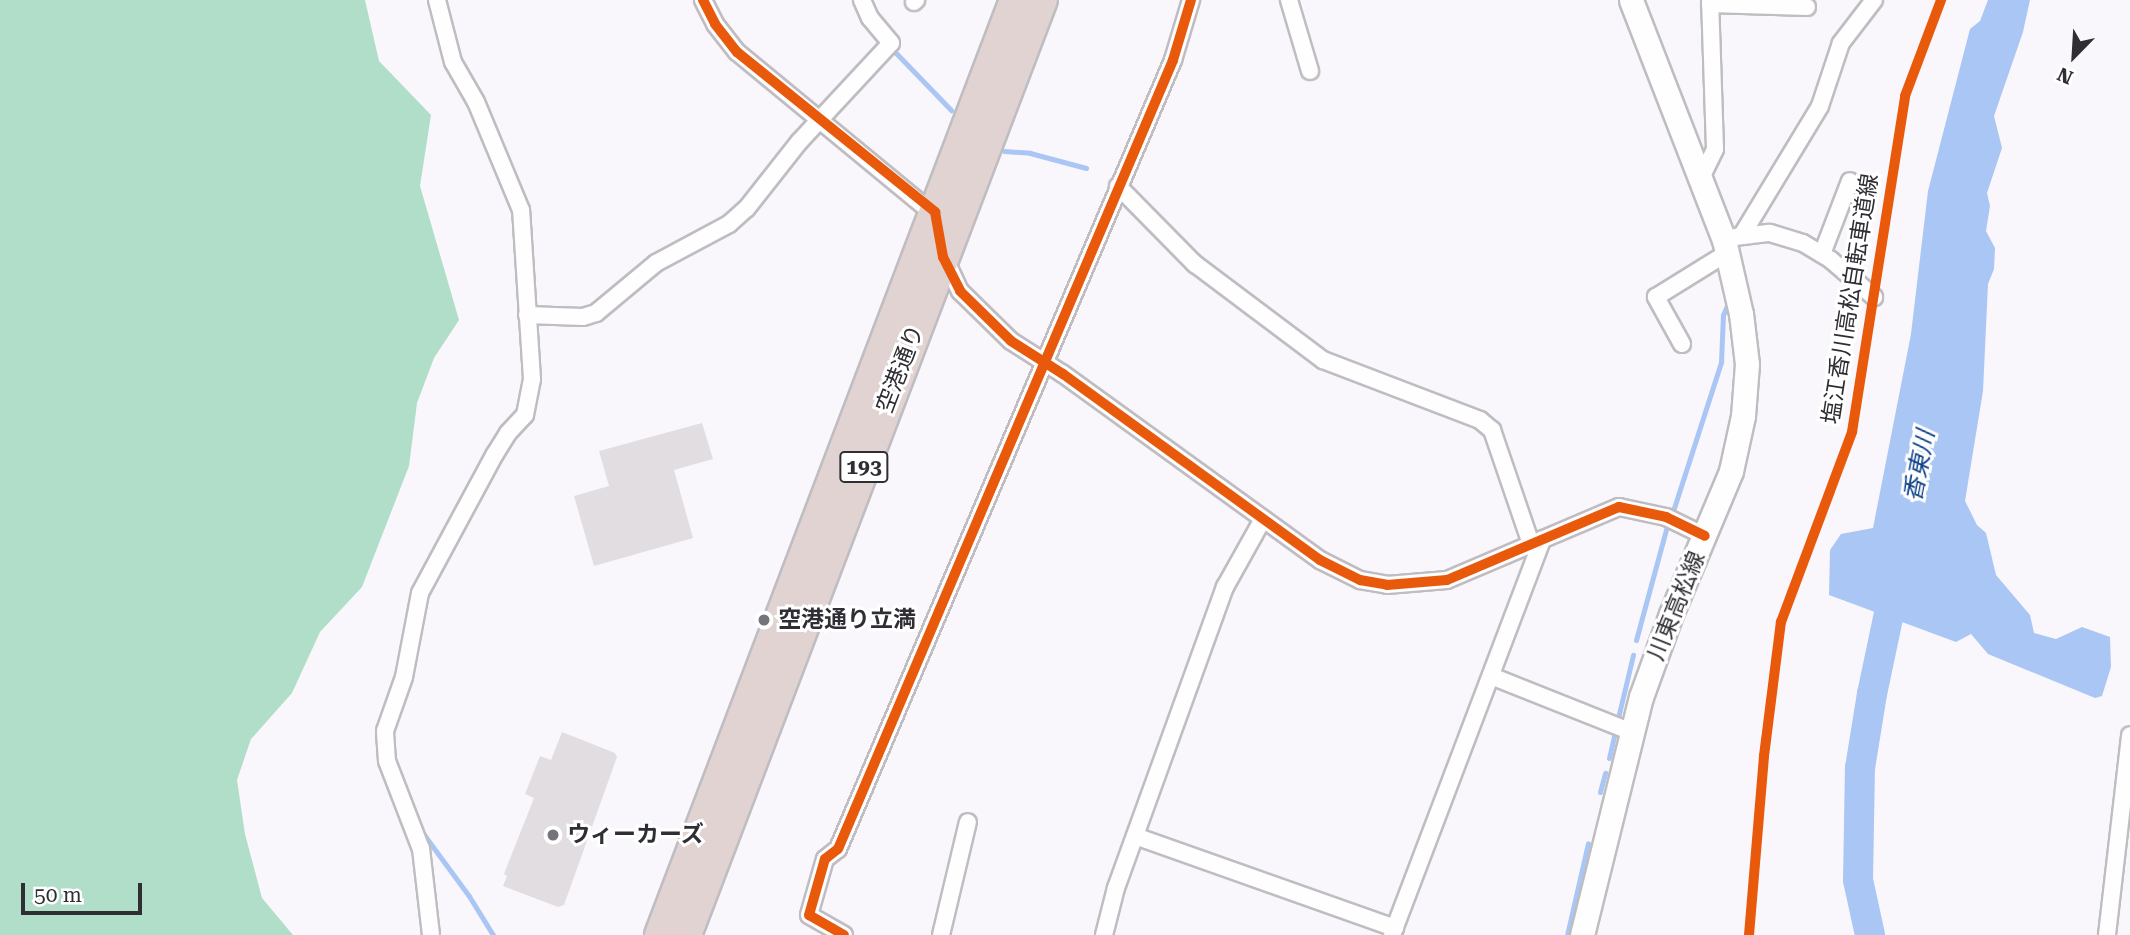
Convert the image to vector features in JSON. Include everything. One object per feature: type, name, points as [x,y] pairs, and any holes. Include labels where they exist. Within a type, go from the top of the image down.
[{"type":"highway","name":"空港通り","points":[[659,935],[1014,0]]},
{"type":"highway","name":"空港通り","points":[[687,935],[1042,0]]},
{"type":"main road","name":"川東高松線","points":[[1582,935],[1641,697],[1671,614],[1731,471],[1743,416],[1747,364],[1731,243],[1701,178],[1631,0]]},
{"type":"street","points":[[431,935],[421,849],[387,761],[385,731],[404,677],[420,593],[495,454],[508,433],[525,415],[532,379],[521,210],[475,102],[453,62],[437,0]]},
{"type":"street","points":[[703,0],[715,24],[737,52],[935,212],[943,257],[960,291],[1010,341],[1320,560],[1360,580],[1387,585],[1447,580],[1619,508],[1666,517],[1705,536]]},
{"type":"street","points":[[527,315],[583,317],[596,313],[656,263],[729,224],[747,208],[799,142],[891,43],[870,18],[862,0]]},
{"type":"street","points":[[844,935],[809,915],[808,909],[825,859],[838,849],[1173,60],[1191,0]]},
{"type":"street","points":[[1289,0],[1310,71]]},
{"type":"street","points":[[1682,344],[1656,297],[1731,243],[1820,106],[1841,43],[1874,0]]},
{"type":"street","points":[[1701,178],[1715,149],[1710,2],[1807,7]]},
{"type":"street","points":[[1822,254],[1850,181]]},
{"type":"street","points":[[1118,186],[1195,264],[1323,359],[1480,420],[1492,430],[1536,542],[1490,676],[1393,931],[1135,836]]},
{"type":"street","points":[[1731,243],[1770,233],[1804,243],[1822,254],[1874,297]]},
{"type":"street","points":[[1104,935],[1135,836],[1225,587],[1263,519]]},
{"type":"street","points":[[1490,676],[1632,733]]},
{"type":"street","points":[[2108,935],[2130,736]]},
{"type":"street","points":[[941,935],[968,822]]},
{"type":"street","points":[[812,935],[815,918]]},
{"type":"green space","points":[[0,0],[365,0],[379,61],[431,115],[420,186],[459,320],[434,358],[417,403],[409,466],[362,587],[320,632],[292,693],[251,739],[237,780],[245,834],[262,898],[293,935],[0,935]]},
{"type":"water","points":[[1988,0],[2030,0],[2023,32],[1994,116],[2002,148],[1987,193],[1990,206],[1986,231],[1995,248],[1994,269],[1988,284],[1983,391],[1965,501],[1977,525],[1986,533],[1996,575],[2030,615],[2034,633],[2056,639],[2082,627],[2110,637],[2111,667],[2102,696],[2095,698],[1988,654],[1971,634],[1956,642],[1829,595],[1830,550],[1841,534],[1873,528],[1911,334],[1928,191],[1970,29],[1980,21]]},
{"type":"building","points":[[702,423],[713,459],[674,470],[693,538],[594,566],[574,496],[609,486],[599,451]]},
{"type":"building","points":[[562,732],[615,753],[617,757],[564,905],[558,907],[503,886],[507,876],[504,874],[534,798],[525,794],[540,756],[551,760]]},
{"type":"waterway","points":[[895,52],[951,110]]},
{"type":"waterway","points":[[468,75],[479,93]]},
{"type":"waterway","points":[[1004,151],[1030,153],[1086,168]]},
{"type":"waterway","points":[[528,209],[530,240]]},
{"type":"waterway","points":[[1673,511],[1721,362],[1723,315],[1729,301]]},
{"type":"waterway","points":[[1636,640],[1667,526]]},
{"type":"waterway","name":"香東川","points":[[1870,935],[1858,880],[1860,768],[1872,694],[1896,580]]},
{"type":"waterway","points":[[1618,718],[1633,655]]},
{"type":"waterway","points":[[1609,758],[1614,736]]},
{"type":"waterway","points":[[1600,792],[1605,773]]},
{"type":"waterway","points":[[422,832],[469,896],[493,935]]},
{"type":"waterway","points":[[1567,935],[1588,843]]},
{"type":"cycle path","points":[[703,0],[715,24],[737,52],[935,212],[943,257],[960,291],[1011,341],[1063,374],[1320,560],[1360,580],[1387,585],[1447,580],[1619,507],[1666,517],[1705,536]]},
{"type":"cycle path","points":[[844,935],[809,915],[825,859],[838,849],[1173,60],[1191,0]]},
{"type":"cycle path","name":"塩江香川高松自転車道線","points":[[1749,935],[1764,756],[1781,622],[1852,432],[1905,96],[1941,0]]},
{"type":"place","name":"空港通り立満","points":[[764,620]]},
{"type":"place","name":"ウィーカーズ","points":[[553,835]]}]
